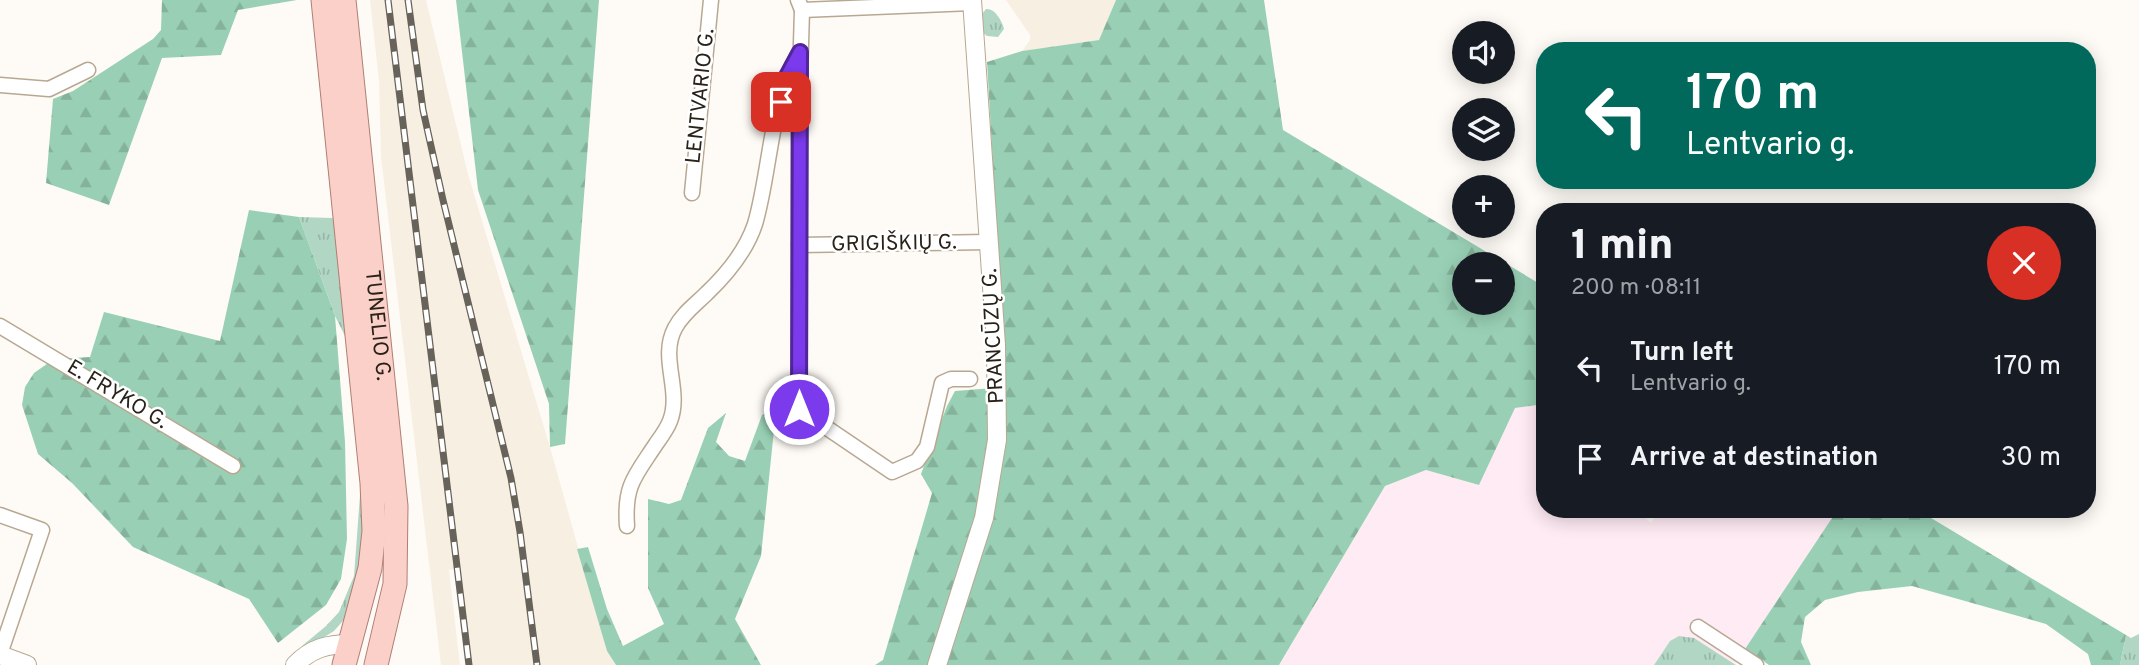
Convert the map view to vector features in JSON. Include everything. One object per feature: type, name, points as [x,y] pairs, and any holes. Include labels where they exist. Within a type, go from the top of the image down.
[{"type":"main road","name":"TUNELIO G.","points":[[323,0],[372,495],[370,568],[347,654]]},
{"type":"main road","name":"TUNELIO G.","points":[[344,0],[396,506],[395,584],[379,658]]},
{"type":"main road","points":[[347,654],[379,658]]},
{"type":"street","name":"LENTVARIO G.","points":[[692,193],[711,0]]},
{"type":"street","points":[[970,379],[951,379],[942,383],[927,447],[917,461],[892,472],[799,409],[800,5],[972,1]]},
{"type":"street","name":"PRANCŪZŲ G.","points":[[937,665],[984,518],[997,440],[998,384],[972,1]]},
{"type":"street","points":[[627,526],[625,503],[629,486],[670,422],[674,394],[669,355],[674,330],[681,318],[729,270],[743,251],[754,225],[786,78],[800,52]]},
{"type":"street","points":[[0,85],[49,89],[88,70]]},
{"type":"street","name":"GRIGIŠKIŲ G.","points":[[799,245],[989,242]]},
{"type":"street","name":"E. FRYKO G.","points":[[0,326],[233,466]]},
{"type":"street","points":[[0,515],[42,530],[0,655],[27,665]]},
{"type":"street","points":[[1698,627],[1756,665]]},
{"type":"street","points":[[295,665],[303,657],[328,643],[347,654]]},
{"type":"shaded area","points":[[370,0],[426,0],[468,174],[550,447],[607,651],[616,665],[465,665],[454,569],[449,570],[460,665],[441,665],[381,157],[379,81]]},
{"type":"shaded area","points":[[1006,0],[1116,0],[1099,40],[1022,51],[1030,40],[1030,35]]},
{"type":"shaded area","points":[[1536,405],[1536,518],[1646,518],[1651,523],[1654,518],[1832,518],[1735,664],[1694,638],[1670,641],[1654,665],[1279,665],[1385,486],[1426,470],[1479,485],[1515,408]]},
{"type":"green space","points":[[162,0],[297,0],[238,10],[221,55],[162,58],[109,205],[46,183],[53,99],[73,91],[153,39],[161,30]]},
{"type":"green space","points":[[456,0],[599,0],[565,444],[550,447],[549,404],[478,190]]},
{"type":"green space","points":[[1116,0],[1264,0],[1283,130],[1452,231],[1452,238],[1463,238],[1487,252],[1452,252],[1452,315],[1515,315],[1515,269],[1536,282],[1536,405],[1515,408],[1479,485],[1426,470],[1385,486],[1279,665],[875,665],[883,660],[932,493],[921,474],[947,406],[955,391],[1006,387],[987,62],[1022,51],[1099,40]]},
{"type":"green space","points":[[986,9],[995,13],[1002,22],[1004,29],[998,37],[987,36],[982,32],[982,14]]},
{"type":"green space","points":[[316,49],[364,485],[362,558],[349,614],[334,631],[303,650],[302,646],[339,612],[354,576],[361,482],[347,340],[335,316],[299,217],[333,218]]},
{"type":"green space","points":[[249,210],[299,217],[335,316],[345,442],[347,539],[341,579],[326,605],[278,643],[249,599],[133,547],[72,483],[38,454],[22,405],[25,387],[34,373],[54,359],[90,357],[104,312],[220,341]]},
{"type":"green space","points":[[770,412],[775,420],[761,556],[735,619],[761,665],[616,665],[607,651],[577,549],[588,547],[607,609],[623,646],[664,624],[648,588],[648,499],[669,504],[681,500],[708,428],[726,413],[716,442],[729,456],[745,461],[762,415]]},
{"type":"green space","points":[[1832,518],[1931,518],[2126,635],[2120,665],[2091,665],[2088,654],[2046,624],[1912,586],[1858,592],[1825,600],[1805,617],[1801,642],[1811,665],[1769,665],[1745,649]]},
{"type":"green space","points":[[2139,634],[2139,665],[2120,665],[2126,635],[2131,638]]},
{"type":"green space","points":[[1679,636],[1694,638],[1736,665],[1654,665],[1670,641]]},
{"type":"railway","points":[[388,0],[469,665]]},
{"type":"railway","points":[[408,0],[423,110],[511,478],[537,665]]},
{"type":"route","points":[[781,102],[786,78],[800,52],[799,409]]}]
